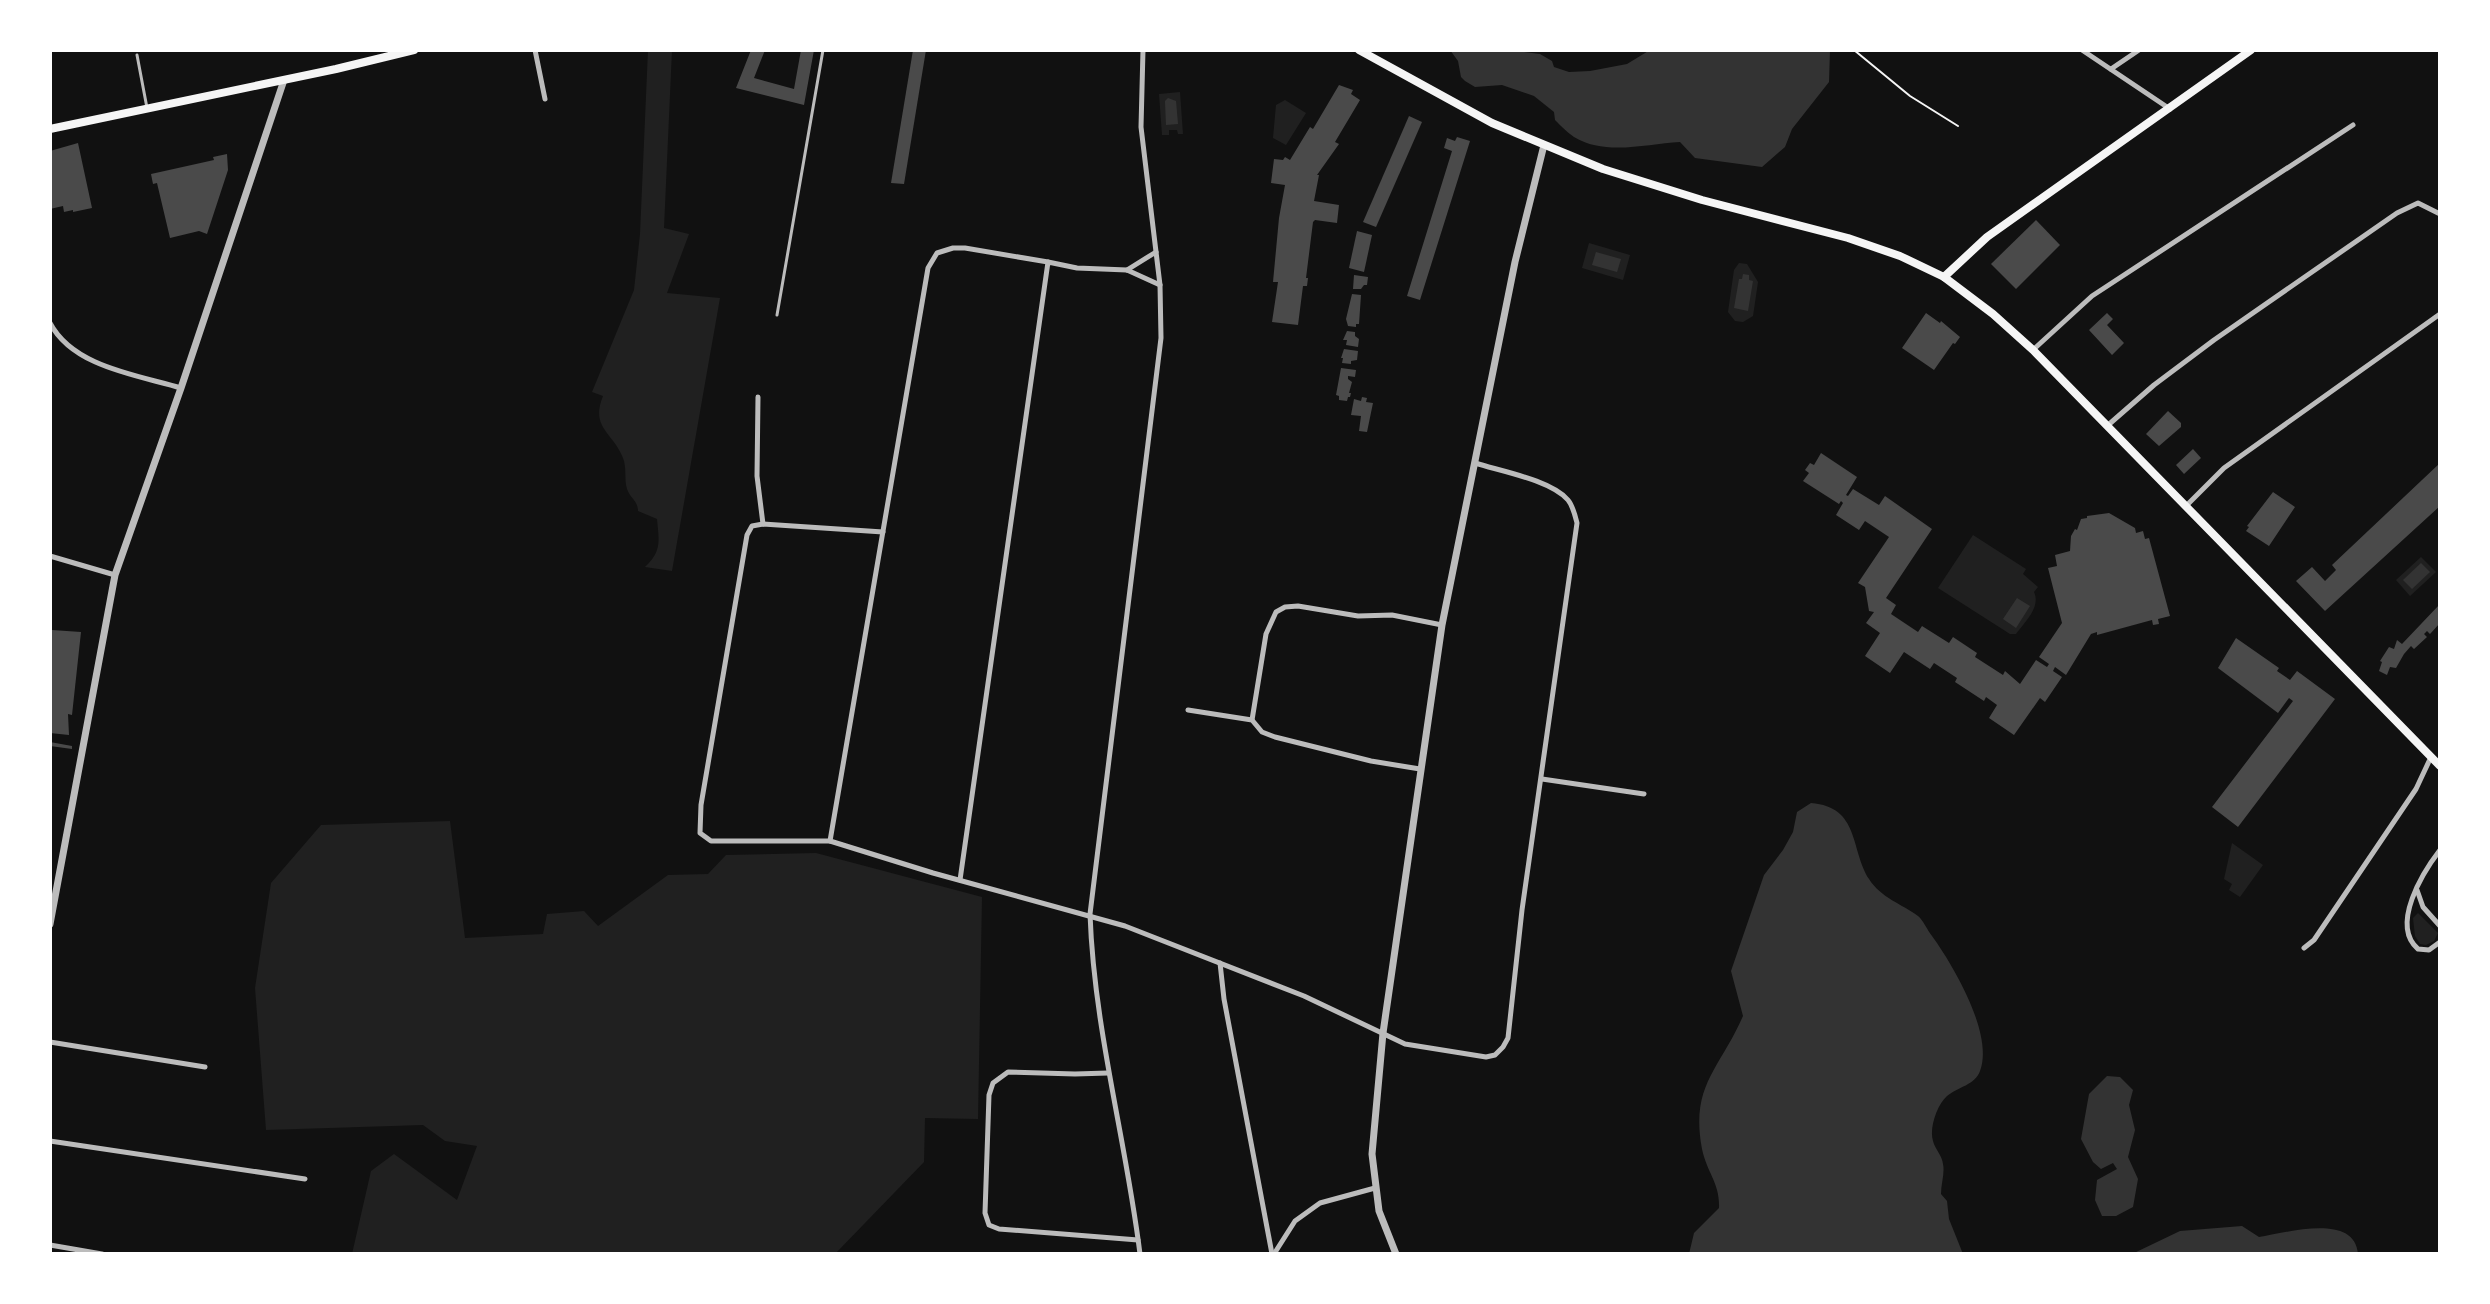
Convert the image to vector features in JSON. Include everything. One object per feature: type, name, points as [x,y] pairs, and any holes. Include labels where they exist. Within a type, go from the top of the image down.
[{"type":"main road","points":[[50,129],[414,50]]},
{"type":"main road","points":[[1359,50],[1472,112],[1618,174],[1872,245],[1944,277],[1993,314],[2033,350],[2440,766]]},
{"type":"main road","points":[[1944,277],[1987,237],[2251,50]]},
{"type":"street","points":[[535,50],[545,99]]},
{"type":"street","points":[[1140,1254],[1108,1073],[1090,914],[1161,338],[1157,252],[1143,149],[1140,99],[1143,50]]},
{"type":"street","points":[[2082,50],[2170,109]]},
{"type":"street","points":[[2111,69],[2139,50]]},
{"type":"street","points":[[50,924],[115,575],[284,80]]},
{"type":"street","points":[[2033,350],[2092,296],[2353,125]]},
{"type":"street","points":[[1396,1254],[1379,1211],[1375,1188],[1373,1125],[1383,1033],[1442,625],[1515,262],[1544,145]]},
{"type":"street","points":[[2107,426],[2154,385],[2351,243],[2411,205],[2425,205],[2440,214]]},
{"type":"street","points":[[830,841],[923,286],[932,257],[953,248],[1077,268],[1127,270],[1160,285]]},
{"type":"street","points":[[1127,270],[1157,252]]},
{"type":"street","points":[[960,880],[1048,262]]},
{"type":"street","points":[[2186,506],[2224,468],[2440,314]]},
{"type":"street","points":[[50,323],[72,351],[181,388]]},
{"type":"street","points":[[758,397],[757,476],[763,524]]},
{"type":"street","points":[[883,532],[763,524],[752,526],[747,535],[701,805],[700,833],[704,839],[722,842],[830,841],[960,880],[1090,914],[1304,996],[1405,1044],[1486,1057],[1495,1055],[1508,1038],[1523,897],[1577,523],[1571,504],[1559,492],[1543,484],[1474,463]]},
{"type":"street","points":[[50,556],[115,575]]},
{"type":"street","points":[[1252,720],[1266,634],[1276,612],[1285,607],[1298,606],[1358,616],[1392,615],[1442,625]]},
{"type":"street","points":[[1188,710],[1252,720],[1262,732],[1275,737],[1371,761],[1420,769]]},
{"type":"street","points":[[2304,948],[2314,940],[2416,789],[2431,757]]},
{"type":"street","points":[[1542,779],[1644,794]]},
{"type":"street","points":[[2440,850],[2425,871],[2409,909],[2411,942],[2418,949],[2425,950],[2440,942]]},
{"type":"street","points":[[2417,889],[2423,907],[2440,926]]},
{"type":"street","points":[[1220,963],[1224,999],[1273,1254]]},
{"type":"street","points":[[50,1042],[205,1067]]},
{"type":"street","points":[[1108,1073],[1008,1072],[993,1083],[989,1095],[985,1213],[989,1225],[999,1229],[1138,1240]]},
{"type":"street","points":[[50,1141],[305,1179]]},
{"type":"street","points":[[1273,1254],[1295,1221],[1320,1203],[1375,1188]]},
{"type":"street","points":[[50,1245],[102,1254]]},
{"type":"lane","points":[[777,315],[823,50]]},
{"type":"lane","points":[[137,55],[147,108]]},
{"type":"path","points":[[1854,50],[1910,96],[1958,126]]},
{"type":"shaded area","points":[[648,50],[672,50],[664,228],[689,234],[667,293],[720,298],[672,571],[645,567],[657,551],[657,519],[638,511],[628,492],[623,458],[599,416],[603,396],[592,392],[634,290],[640,234]]},
{"type":"shaded area","points":[[1450,50],[1508,50],[1540,54],[1552,61],[1554,67],[1569,72],[1627,64],[1650,50],[1830,50],[1829,82],[1792,129],[1785,147],[1762,167],[1695,158],[1680,142],[1626,147],[1586,143],[1567,131],[1555,120],[1554,112],[1534,96],[1502,85],[1475,87],[1465,81],[1461,77],[1458,61]]},
{"type":"shaded area","points":[[1180,92],[1183,134],[1169,130],[1169,135],[1162,135],[1159,94]]},
{"type":"shaded area","points":[[1168,98],[1176,101],[1178,124],[1166,125],[1165,101]]},
{"type":"shaded area","points":[[1285,100],[1306,113],[1286,145],[1273,138],[1276,105]]},
{"type":"shaded area","points":[[1589,243],[1630,255],[1623,280],[1582,268]]},
{"type":"shaded area","points":[[1596,252],[1621,259],[1617,272],[1592,265]]},
{"type":"shaded area","points":[[1739,263],[1747,264],[1758,282],[1753,316],[1743,322],[1735,321],[1728,312],[1734,270]]},
{"type":"shaded area","points":[[1743,274],[1749,275],[1749,280],[1753,281],[1748,311],[1734,308],[1739,279]]},
{"type":"shaded area","points":[[1973,535],[2026,569],[2023,574],[2038,587],[2034,592],[2034,609],[2016,634],[2010,634],[1938,588]]},
{"type":"shaded area","points":[[2421,557],[2436,572],[2410,596],[2396,580]]},
{"type":"shaded area","points":[[2421,563],[2430,572],[2412,589],[2403,580]]},
{"type":"shaded area","points":[[2017,598],[2030,606],[2016,628],[2003,619]]},
{"type":"shaded area","points":[[1811,803],[1838,812],[1851,831],[1863,867],[1874,886],[1922,920],[1960,982],[1977,1020],[1983,1056],[1978,1076],[1943,1100],[1932,1130],[1943,1167],[1941,1194],[1947,1201],[1949,1219],[1963,1254],[1689,1254],[1694,1233],[1719,1208],[1699,1127],[1700,1109],[1709,1078],[1743,1016],[1731,971],[1764,875],[1793,832],[1797,812]]},
{"type":"shaded area","points":[[450,821],[465,938],[543,934],[547,914],[584,911],[598,926],[668,875],[708,874],[726,855],[816,853],[982,897],[978,1119],[925,1118],[924,1162],[835,1254],[352,1254],[371,1171],[394,1154],[457,1200],[477,1146],[445,1141],[423,1125],[266,1130],[255,988],[271,883],[321,825]]},
{"type":"shaded area","points":[[2232,843],[2263,865],[2240,897],[2229,890],[2232,884],[2224,879]]},
{"type":"shaded area","points":[[2418,913],[2438,933],[2434,941],[2426,945],[2420,944],[2415,936],[2413,918]]},
{"type":"shaded area","points":[[2107,1076],[2120,1077],[2133,1090],[2129,1105],[2135,1130],[2128,1157],[2138,1179],[2133,1207],[2116,1216],[2102,1216],[2095,1200],[2097,1180],[2117,1169],[2113,1163],[2101,1169],[2093,1162],[2081,1139],[2089,1094]]},
{"type":"shaded area","points":[[2242,1226],[2259,1237],[2317,1228],[2332,1229],[2345,1233],[2354,1241],[2358,1254],[2132,1254],[2180,1231]]},
{"type":"building","points":[[751,50],[765,50],[754,78],[794,89],[801,50],[814,50],[804,105],[736,88]]},
{"type":"building","points":[[913,50],[926,50],[904,184],[891,183]]},
{"type":"building","points":[[1339,85],[1353,90],[1351,94],[1360,100],[1335,142],[1339,144],[1317,175],[1314,201],[1339,205],[1337,223],[1313,222],[1307,286],[1303,286],[1298,325],[1272,322],[1278,282],[1273,282],[1279,218],[1285,185],[1271,183],[1274,159],[1283,160],[1285,157],[1290,160]]},
{"type":"building","points":[[1409,116],[1422,122],[1376,227],[1363,222]]},
{"type":"building","points":[[1457,137],[1470,141],[1420,300],[1407,296],[1452,151],[1444,148],[1447,138],[1455,141]]},
{"type":"building","points":[[78,143],[92,208],[73,212],[64,212],[63,206],[50,209],[50,151]]},
{"type":"building","points":[[227,154],[228,170],[207,234],[199,231],[170,238],[157,183],[153,184],[151,174],[214,160],[213,157]]},
{"type":"building","points":[[2036,220],[2060,245],[2016,289],[1991,264]]},
{"type":"building","points":[[1357,231],[1372,235],[1364,272],[1349,268]]},
{"type":"building","points":[[1354,275],[1368,277],[1367,285],[1353,289]]},
{"type":"building","points":[[1352,294],[1361,295],[1359,324],[1356,327],[1348,326],[1346,319]]},
{"type":"building","points":[[1926,313],[1960,337],[1934,370],[1902,348]]},
{"type":"building","points":[[2107,313],[2113,319],[2107,325],[2124,343],[2112,355],[2089,330]]},
{"type":"building","points":[[1347,331],[1355,332],[1359,339],[1358,347],[1346,345],[1347,340],[1343,340]]},
{"type":"building","points":[[1344,349],[1358,351],[1357,360],[1351,361],[1351,364],[1342,363]]},
{"type":"building","points":[[1341,368],[1356,370],[1355,377],[1348,376],[1352,382],[1347,401],[1339,400],[1336,395]]},
{"type":"building","points":[[1362,397],[1367,398],[1366,402],[1373,403],[1367,432],[1359,431],[1361,416],[1351,415],[1354,399],[1361,401]]},
{"type":"building","points":[[2168,411],[2181,423],[2181,427],[2159,446],[2146,434]]},
{"type":"building","points":[[2193,449],[2201,458],[2184,474],[2176,465]]},
{"type":"building","points":[[1821,453],[1857,477],[1846,495],[1853,489],[1879,505],[1885,496],[1932,529],[1886,598],[1896,605],[1891,614],[1918,632],[1922,626],[1949,643],[1953,637],[1977,653],[1975,657],[2003,675],[2005,671],[2020,684],[2036,660],[2047,667],[2049,664],[2039,657],[2062,623],[2048,568],[2057,566],[2055,555],[2070,551],[2071,536],[2081,519],[2087,516],[2109,513],[2135,528],[2136,533],[2143,531],[2145,539],[2149,538],[2170,616],[2158,619],[2159,624],[2153,625],[2152,620],[2091,634],[2066,675],[2055,667],[2053,671],[2062,677],[2045,702],[2040,698],[2014,735],[1989,718],[1997,705],[1986,697],[1984,701],[1955,682],[1957,678],[1934,663],[1930,669],[1904,652],[1890,673],[1865,656],[1880,633],[1866,623],[1874,612],[1869,611],[1865,587],[1858,583],[1889,537],[1865,521],[1859,530],[1836,515],[1843,503],[1841,501],[1839,504],[1803,481],[1809,473],[1805,470],[1810,463],[1814,465]]},
{"type":"building","points":[[2440,463],[2440,506],[2325,611],[2296,581],[2312,567],[2325,581],[2336,570],[2332,565]]},
{"type":"building","points":[[2273,492],[2295,507],[2269,546],[2246,531]]},
{"type":"building","points":[[2440,604],[2440,623],[2430,634],[2427,631],[2424,634],[2427,637],[2414,649],[2411,646],[2396,668],[2390,667],[2387,675],[2379,671],[2380,661],[2389,647],[2394,649],[2397,640],[2402,644]]},
{"type":"building","points":[[52,630],[81,632],[72,715],[68,714],[69,735],[50,733]]},
{"type":"building","points":[[2236,638],[2279,668],[2277,671],[2290,680],[2297,671],[2335,699],[2238,827],[2212,807],[2293,701],[2289,698],[2278,713],[2218,668]]},
{"type":"building","points":[[50,742],[72,746],[72,749],[50,746]]}]
